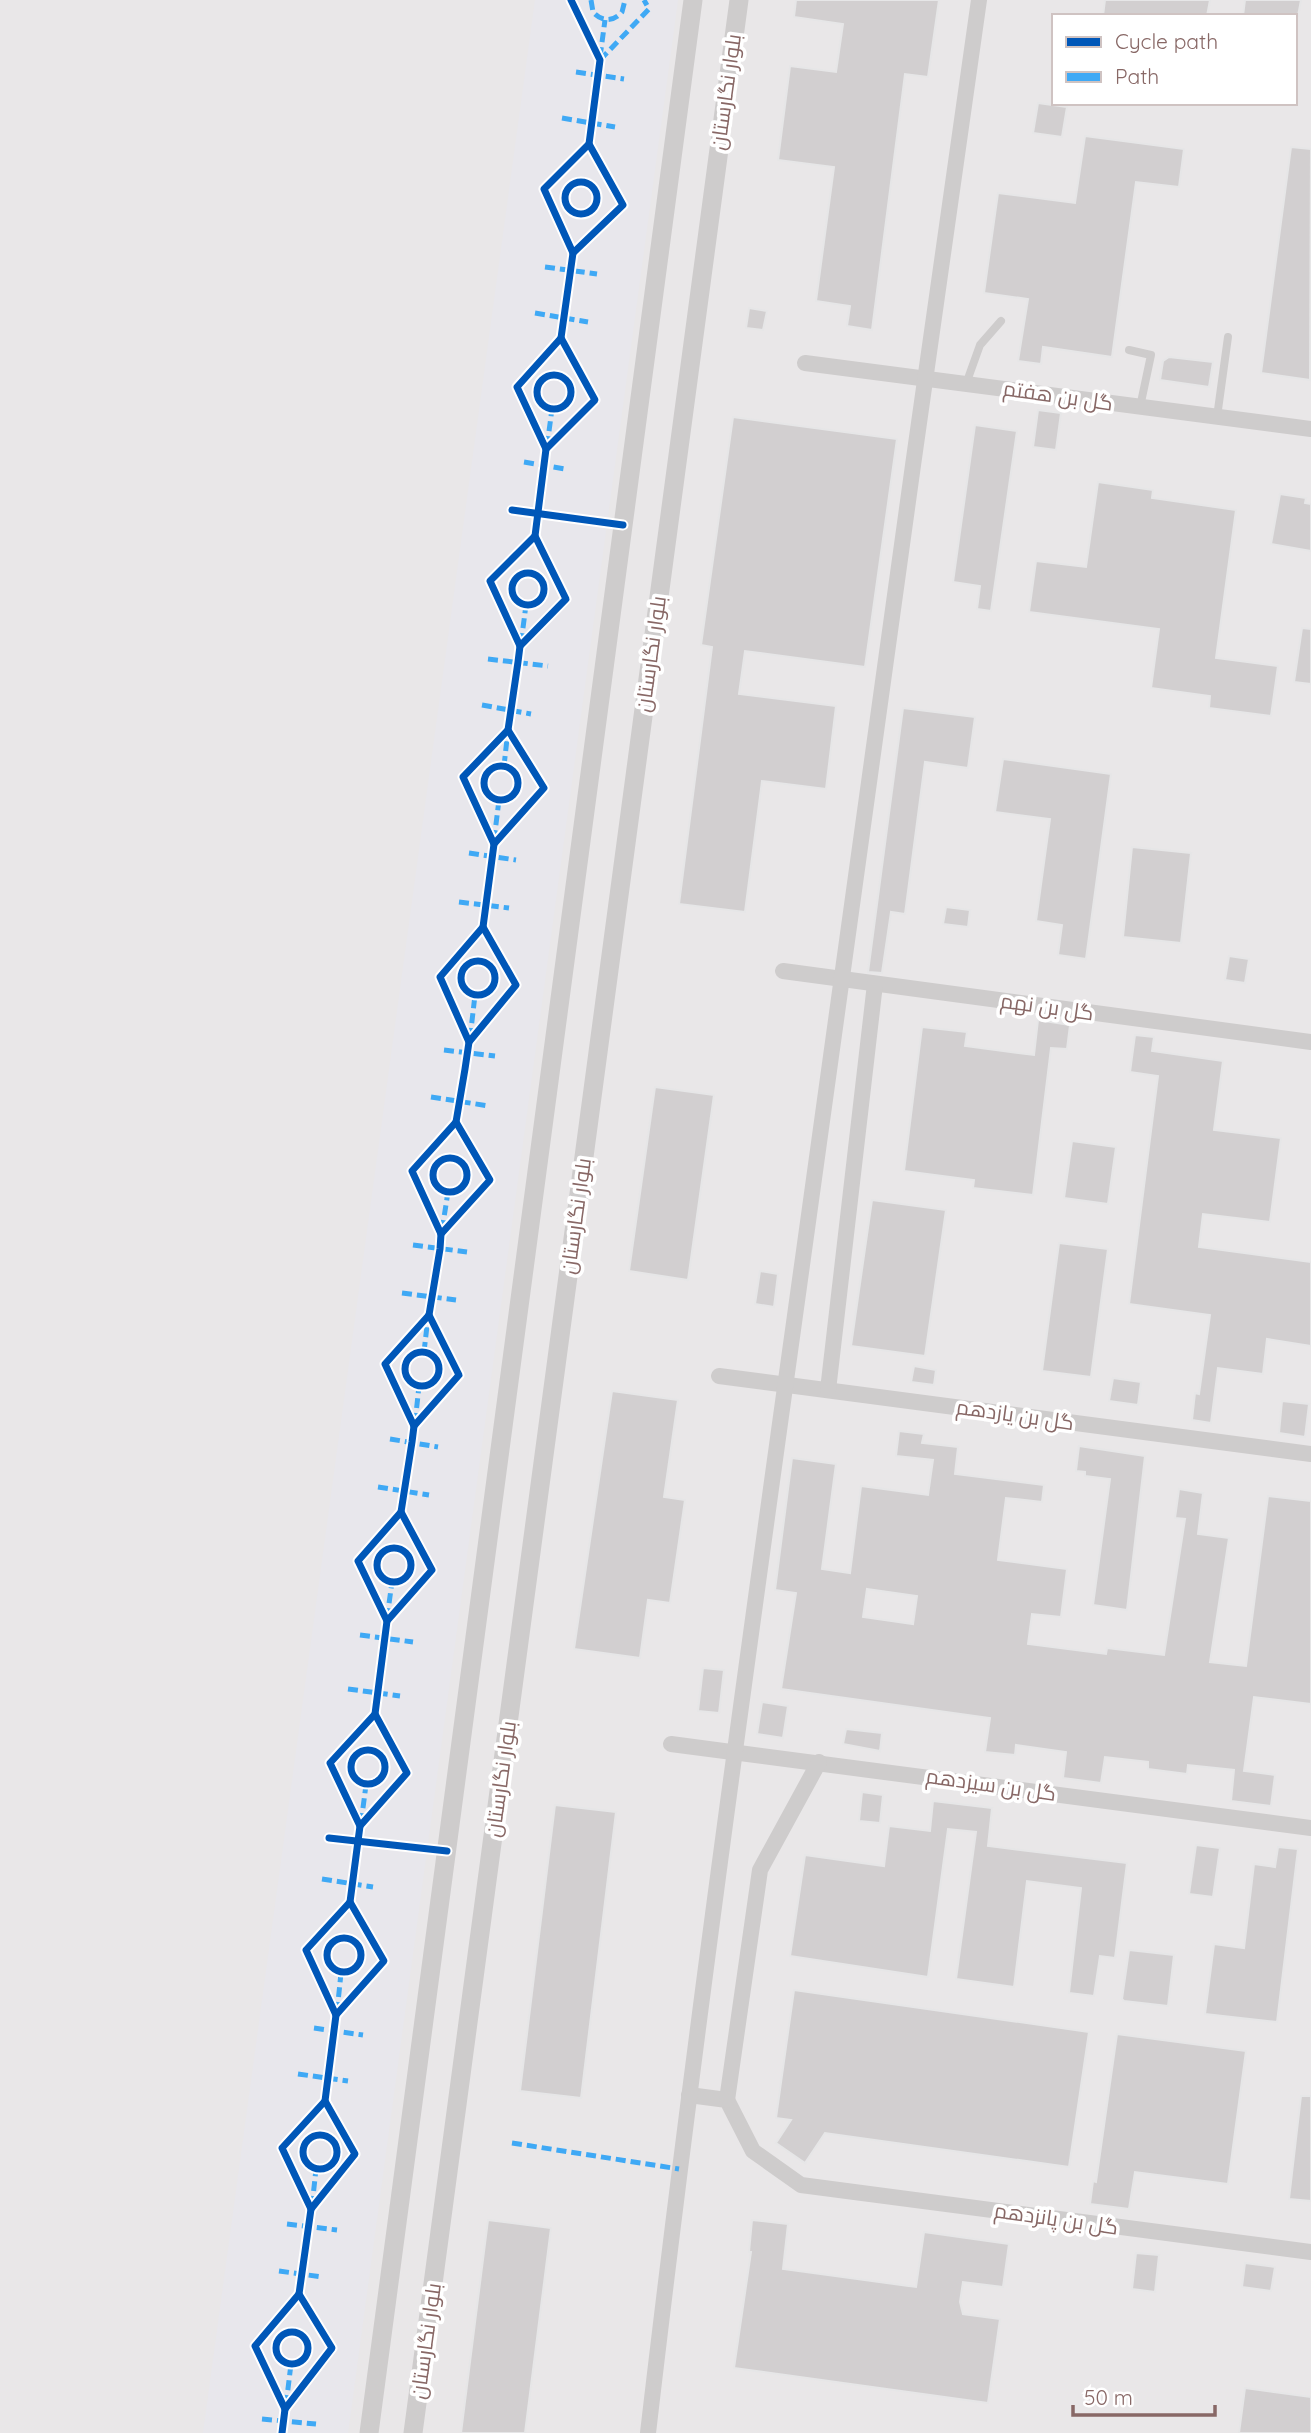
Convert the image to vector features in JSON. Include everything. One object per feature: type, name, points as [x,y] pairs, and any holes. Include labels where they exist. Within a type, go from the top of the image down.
[{"type":"street","name":"بلوار نگارستان","points":[[369,2433],[693,0]]},
{"type":"street","name":"بلوار نگارستان","points":[[414,2433],[739,0]]},
{"type":"street","points":[[648,2433],[689,2095],[979,0]]},
{"type":"street","name":"گل بن هفتم","points":[[805,363],[1311,429]]},
{"type":"street","name":"گل بن نهم","points":[[783,971],[1311,1042]]},
{"type":"street","points":[[828,1390],[875,984]]},
{"type":"street","name":"گل بن یازدهم","points":[[719,1376],[1311,1454]]},
{"type":"street","name":"گل بن سیزدهم","points":[[671,1744],[1311,1828]]},
{"type":"street","points":[[689,2095],[727,2100],[760,1870],[819,1762]]},
{"type":"street","name":"گل بن پانزدهم","points":[[727,2100],[753,2151],[801,2185],[1311,2252]]},
{"type":"lane","points":[[966,384],[980,345],[1001,321]]},
{"type":"lane","points":[[1217,417],[1228,337]]},
{"type":"lane","points":[[1129,350],[1151,355],[1140,407]]},
{"type":"shaded area","points":[[0,0],[1311,0],[1311,2433],[0,2433]]},
{"type":"shaded area","points":[[535,0],[678,0],[348,2433],[203,2433]]},
{"type":"building","points":[[796,0],[939,0],[928,77],[905,74],[872,330],[847,326],[850,306],[816,301],[834,167],[778,160],[790,66],[836,72],[843,24],[794,17]]},
{"type":"building","points":[[1105,0],[1210,0],[1207,14],[1103,14]]},
{"type":"building","points":[[1245,0],[1301,0],[1298,16],[1243,14]]},
{"type":"building","points":[[1038,103],[1067,107],[1062,137],[1033,133]]},
{"type":"building","points":[[1085,136],[1184,149],[1179,187],[1136,182],[1112,357],[1043,347],[1041,364],[1018,361],[1028,299],[984,293],[998,193],[1075,203]]},
{"type":"building","points":[[1291,147],[1311,149],[1310,380],[1261,373]]},
{"type":"building","points":[[749,308],[767,311],[763,330],[746,328]]},
{"type":"building","points":[[1169,357],[1213,362],[1209,387],[1160,380],[1163,361]]},
{"type":"building","points":[[1038,410],[1061,413],[1056,450],[1033,447]]},
{"type":"building","points":[[733,417],[897,439],[865,667],[745,651],[739,694],[836,706],[826,789],[762,781],[745,912],[679,904],[712,647],[701,645]]},
{"type":"building","points":[[975,425],[1017,431],[991,611],[977,609],[980,586],[953,582]]},
{"type":"building","points":[[1098,482],[1153,490],[1152,498],[1236,510],[1216,658],[1278,666],[1271,716],[1209,708],[1210,696],[1151,688],[1159,629],[1029,612],[1036,561],[1086,567]]},
{"type":"building","points":[[1280,494],[1306,498],[1305,503],[1311,504],[1311,551],[1271,544]]},
{"type":"building","points":[[1302,628],[1311,629],[1311,684],[1294,682]]},
{"type":"building","points":[[903,708],[975,717],[968,768],[925,762],[905,914],[891,912],[882,973],[868,972]]},
{"type":"building","points":[[1003,759],[1111,774],[1086,959],[1058,955],[1062,925],[1036,921],[1050,819],[995,812]]},
{"type":"building","points":[[1132,847],[1191,853],[1181,943],[1123,937]]},
{"type":"building","points":[[946,907],[970,910],[968,927],[943,924]]},
{"type":"building","points":[[1229,956],[1249,959],[1245,983],[1225,980]]},
{"type":"building","points":[[1038,1020],[1070,1025],[1067,1049],[1051,1048],[1033,1195],[973,1188],[974,1180],[904,1171],[922,1027],[967,1032],[965,1046],[1034,1055]]},
{"type":"building","points":[[1135,1035],[1154,1037],[1152,1051],[1223,1061],[1214,1130],[1281,1138],[1270,1222],[1203,1214],[1199,1247],[1311,1262],[1311,1346],[1267,1339],[1263,1374],[1218,1368],[1211,1423],[1192,1420],[1195,1393],[1199,1394],[1210,1315],[1129,1304],[1158,1076],[1130,1072]]},
{"type":"building","points":[[655,1087],[714,1095],[688,1280],[629,1271]]},
{"type":"building","points":[[1072,1141],[1116,1147],[1108,1204],[1064,1198]]},
{"type":"building","points":[[872,1200],[946,1210],[925,1356],[851,1346]]},
{"type":"building","points":[[1059,1243],[1108,1249],[1091,1377],[1042,1371]]},
{"type":"building","points":[[760,1271],[778,1274],[774,1307],[755,1304]]},
{"type":"building","points":[[914,1366],[936,1370],[934,1385],[911,1382]]},
{"type":"building","points":[[1113,1378],[1141,1382],[1138,1405],[1109,1401]]},
{"type":"building","points":[[612,1391],[678,1400],[664,1497],[685,1500],[670,1603],[648,1600],[640,1658],[574,1649]]},
{"type":"building","points":[[1282,1401],[1309,1404],[1305,1437],[1279,1433]]},
{"type":"building","points":[[899,1431],[924,1434],[922,1443],[958,1447],[955,1474],[1044,1485],[1042,1502],[1006,1498],[998,1560],[1067,1569],[1061,1617],[1032,1614],[1028,1644],[1106,1654],[1107,1648],[1164,1655],[1185,1519],[1175,1518],[1179,1489],[1203,1493],[1198,1534],[1229,1538],[1210,1662],[1246,1666],[1268,1496],[1311,1501],[1311,1704],[1254,1697],[1244,1771],[1275,1775],[1271,1806],[1231,1801],[1234,1770],[1188,1765],[1187,1774],[1148,1769],[1148,1762],[1105,1757],[1101,1783],[1063,1778],[1066,1752],[1016,1745],[1015,1755],[985,1752],[990,1718],[781,1689],[796,1593],[775,1590],[792,1458],[836,1464],[822,1569],[850,1573],[861,1486],[928,1495],[933,1460],[896,1456]],"holes":[[[867,1589],[917,1596],[913,1624],[863,1617]]]},
{"type":"building","points":[[1079,1446],[1145,1456],[1127,1610],[1093,1605],[1110,1479],[1085,1476],[1085,1472],[1076,1471]]},
{"type":"building","points":[[703,1668],[724,1670],[719,1713],[698,1711]]},
{"type":"building","points":[[762,1702],[788,1706],[783,1738],[757,1734]]},
{"type":"building","points":[[846,1729],[882,1733],[880,1751],[843,1744]]},
{"type":"building","points":[[862,1792],[883,1795],[880,1823],[859,1821]]},
{"type":"building","points":[[933,1801],[992,1808],[988,1846],[1127,1863],[1115,1958],[1100,1956],[1094,1996],[1069,1993],[1081,1888],[1027,1881],[1014,1987],[956,1979],[976,1832],[948,1829],[928,1977],[790,1956],[805,1855],[884,1866],[889,1826],[930,1831]]},
{"type":"building","points":[[555,1805],[616,1812],[581,2098],[520,2091]]},
{"type":"building","points":[[1196,1845],[1220,1848],[1213,1897],[1189,1894]]},
{"type":"building","points":[[1278,1847],[1298,1849],[1277,2022],[1205,2014],[1214,1944],[1244,1948],[1254,1864],[1275,1867]]},
{"type":"building","points":[[1129,1950],[1174,1955],[1168,2006],[1122,1999]]},
{"type":"building","points":[[794,1990],[1089,2032],[1069,2167],[825,2133],[805,2163],[776,2143],[791,2120],[776,2118]]},
{"type":"building","points":[[1117,2034],[1246,2051],[1228,2184],[1135,2172],[1129,2209],[1090,2204],[1093,2181],[1096,2182]]},
{"type":"building","points":[[1301,2096],[1311,2096],[1311,2201],[1289,2199]]},
{"type":"building","points":[[488,2220],[551,2228],[525,2433],[461,2433]]},
{"type":"building","points":[[752,2220],[788,2224],[783,2269],[916,2287],[924,2232],[1009,2244],[1003,2287],[963,2282],[960,2302],[963,2314],[1000,2319],[988,2403],[734,2368],[751,2252]]},
{"type":"building","points":[[1136,2253],[1159,2255],[1155,2292],[1132,2289]]},
{"type":"building","points":[[1245,2263],[1275,2267],[1271,2291],[1242,2287]]},
{"type":"building","points":[[1245,2388],[1311,2397],[1311,2433],[1239,2433]]},
{"type":"marked path","points":[[591,0],[593,12],[608,20],[622,12],[625,0]]},
{"type":"marked path","points":[[600,60],[649,9],[644,0]]},
{"type":"marked path","points":[[600,57],[605,20]]},
{"type":"marked path","points":[[576,72],[624,79]]},
{"type":"marked path","points":[[562,118],[615,127]]},
{"type":"marked path","points":[[545,267],[597,274]]},
{"type":"marked path","points":[[535,313],[588,322]]},
{"type":"marked path","points":[[547,446],[552,409]]},
{"type":"marked path","points":[[524,462],[565,469]]},
{"type":"marked path","points":[[521,643],[526,605]]},
{"type":"marked path","points":[[488,659],[548,666]]},
{"type":"marked path","points":[[482,705],[531,714]]},
{"type":"marked path","points":[[504,766],[508,730]]},
{"type":"marked path","points":[[494,840],[499,800]]},
{"type":"marked path","points":[[469,853],[516,860]]},
{"type":"marked path","points":[[459,902],[509,908]]},
{"type":"marked path","points":[[470,1038],[475,995]]},
{"type":"marked path","points":[[444,1050],[495,1056]]},
{"type":"marked path","points":[[431,1097],[489,1106]]},
{"type":"marked path","points":[[442,1230],[448,1192]]},
{"type":"marked path","points":[[413,1245],[467,1252]]},
{"type":"marked path","points":[[402,1293],[456,1300]]},
{"type":"marked path","points":[[424,1352],[428,1317]]},
{"type":"marked path","points":[[415,1423],[419,1386]]},
{"type":"marked path","points":[[390,1439],[438,1447]]},
{"type":"marked path","points":[[378,1487],[429,1495]]},
{"type":"marked path","points":[[387,1618],[392,1582]]},
{"type":"marked path","points":[[360,1635],[413,1642]]},
{"type":"marked path","points":[[348,1689],[400,1696]]},
{"type":"marked path","points":[[361,1823],[366,1785]]},
{"type":"marked path","points":[[322,1879],[373,1887]]},
{"type":"marked path","points":[[337,2012],[341,1973]]},
{"type":"marked path","points":[[314,2028],[363,2035]]},
{"type":"marked path","points":[[298,2074],[348,2081]]},
{"type":"marked path","points":[[512,2143],[679,2169]]},
{"type":"marked path","points":[[312,2206],[316,2169]]},
{"type":"marked path","points":[[287,2224],[337,2230]]},
{"type":"marked path","points":[[279,2271],[322,2277]]},
{"type":"marked path","points":[[286,2405],[291,2364]]},
{"type":"marked path","points":[[262,2419],[316,2424]]},
{"type":"cycle path","points":[[282,2433],[285,2409],[255,2346],[299,2294],[311,2209],[282,2148],[325,2101],[336,2015],[306,1950],[350,1902],[360,1826],[330,1763],[375,1714],[387,1621],[358,1561],[401,1512],[414,1426],[385,1364],[429,1315],[440,1249],[441,1234],[412,1171],[456,1122],[469,1042],[440,977],[483,927],[494,844],[463,777],[508,730],[520,646],[490,581],[535,536],[546,449],[517,387],[561,338],[573,253],[544,189],[589,144],[600,60],[571,0]]},
{"type":"cycle path","points":[[573,253],[623,205],[589,144]]},
{"type":"cycle path","points":[[581,182],[592,187],[597,198],[592,209],[581,214],[570,209],[565,198],[570,187],[581,182]]},
{"type":"cycle path","points":[[546,449],[595,400],[561,338]]},
{"type":"cycle path","points":[[554,375],[566,380],[571,392],[566,404],[554,409],[542,404],[537,392],[542,380],[554,375]]},
{"type":"cycle path","points":[[512,510],[623,525]]},
{"type":"cycle path","points":[[520,646],[566,599],[535,536]]},
{"type":"cycle path","points":[[528,573],[540,577],[544,589],[540,601],[528,605],[516,601],[512,589],[516,577],[528,573]]},
{"type":"cycle path","points":[[494,844],[544,788],[508,730]]},
{"type":"cycle path","points":[[501,766],[513,771],[518,783],[513,795],[501,800],[489,795],[484,783],[489,771],[501,766]]},
{"type":"cycle path","points":[[469,1042],[516,985],[483,927]]},
{"type":"cycle path","points":[[478,961],[490,966],[495,978],[490,990],[478,995],[466,990],[461,978],[466,966],[478,961]]},
{"type":"cycle path","points":[[441,1234],[490,1180],[456,1122]]},
{"type":"cycle path","points":[[450,1158],[462,1163],[467,1175],[462,1187],[450,1192],[438,1187],[433,1175],[438,1163],[450,1158]]},
{"type":"cycle path","points":[[414,1426],[459,1375],[429,1315]]},
{"type":"cycle path","points":[[422,1352],[434,1357],[439,1369],[434,1381],[422,1386],[410,1381],[405,1369],[410,1357],[422,1352]]},
{"type":"cycle path","points":[[387,1621],[432,1570],[401,1512]]},
{"type":"cycle path","points":[[394,1548],[406,1553],[411,1565],[406,1577],[394,1582],[382,1577],[377,1565],[382,1553],[394,1548]]},
{"type":"cycle path","points":[[360,1826],[407,1773],[375,1714]]},
{"type":"cycle path","points":[[368,1750],[380,1755],[385,1767],[380,1779],[368,1784],[356,1779],[351,1767],[356,1755],[368,1750]]},
{"type":"cycle path","points":[[329,1838],[447,1851]]},
{"type":"cycle path","points":[[336,2015],[384,1961],[350,1902]]},
{"type":"cycle path","points":[[344,1938],[356,1943],[361,1955],[356,1967],[344,1972],[332,1967],[327,1955],[332,1943],[344,1938]]},
{"type":"cycle path","points":[[311,2209],[355,2154],[325,2101]]},
{"type":"cycle path","points":[[320,2135],[332,2140],[337,2152],[332,2164],[320,2169],[308,2164],[303,2152],[308,2140],[320,2135]]},
{"type":"cycle path","points":[[285,2409],[332,2348],[299,2294]]},
{"type":"cycle path","points":[[292,2332],[304,2336],[308,2348],[304,2360],[292,2364],[280,2360],[276,2348],[280,2336],[292,2332]]}]
